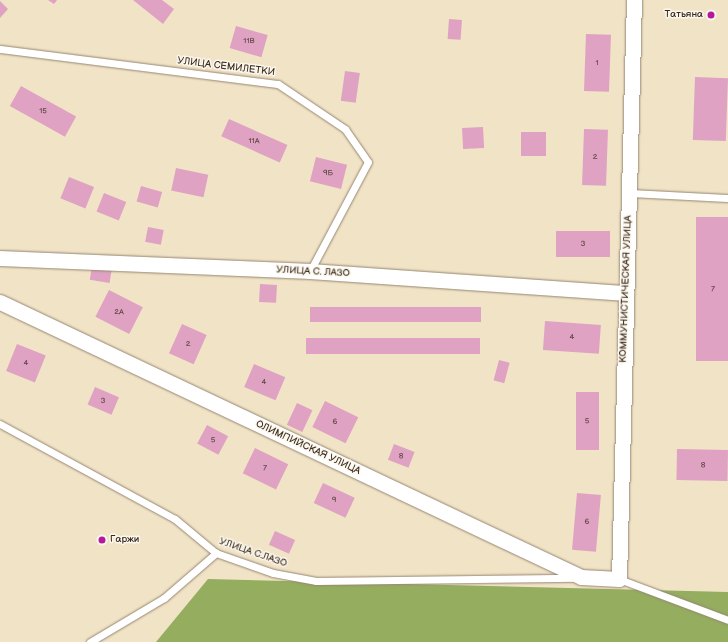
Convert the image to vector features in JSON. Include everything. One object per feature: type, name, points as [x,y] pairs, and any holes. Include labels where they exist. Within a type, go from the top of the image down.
[{"type":"street","name":"КОММУНИСТИЧЕСКАЯ УЛИЦА","points":[[619,579],[634,0]]},
{"type":"street","name":"УЛИЦА С. ЛАЗО","points":[[0,258],[310,271],[626,293]]},
{"type":"street","name":"ОЛИМПИЙСКАЯ УЛИЦА","points":[[0,302],[581,577],[619,579]]},
{"type":"lane","name":"УЛИЦА СЕМИЛЕТКИ","points":[[0,49],[278,84],[345,129],[368,162],[310,271]]},
{"type":"lane","points":[[629,193],[728,198]]},
{"type":"lane","name":"УЛИЦА С.ЛАЗО","points":[[0,424],[175,519],[216,553],[273,573],[316,581],[357,578],[554,581],[581,577]]},
{"type":"lane","points":[[90,642],[164,598],[216,553]]},
{"type":"lane","points":[[619,579],[728,620]]},
{"type":"green space","points":[[208,579],[728,592],[728,642],[156,642]]},
{"type":"building","points":[[48,0],[57,0],[54,4]]},
{"type":"building","points":[[133,0],[162,0],[174,9],[163,24]]},
{"type":"building","points":[[0,1],[8,9],[0,18]]},
{"type":"building","points":[[449,19],[462,20],[461,40],[448,39]]},
{"type":"building","points":[[236,26],[268,35],[261,57],[230,48]]},
{"type":"building","points":[[586,34],[611,35],[609,92],[584,91]]},
{"type":"building","points":[[345,71],[360,73],[356,103],[341,101]]},
{"type":"building","points":[[695,77],[728,78],[726,141],[693,140]]},
{"type":"building","points":[[21,86],[76,117],[65,137],[10,106]]},
{"type":"building","points":[[229,119],[287,145],[280,162],[221,136]]},
{"type":"building","points":[[483,127],[484,148],[463,149],[462,128]]},
{"type":"building","points":[[584,129],[608,130],[606,186],[582,185]]},
{"type":"building","points":[[521,132],[546,132],[546,156],[521,156]]},
{"type":"building","points":[[316,157],[347,165],[341,189],[310,181]]},
{"type":"building","points":[[176,168],[208,175],[203,197],[171,190]]},
{"type":"building","points":[[69,177],[94,187],[85,208],[60,198]]},
{"type":"building","points":[[141,186],[162,192],[158,207],[137,201]]},
{"type":"building","points":[[104,193],[126,202],[119,221],[97,212]]},
{"type":"building","points":[[696,217],[728,217],[728,361],[696,361]]},
{"type":"building","points":[[148,227],[164,230],[161,245],[145,242]]},
{"type":"building","points":[[556,231],[610,231],[610,257],[556,257]]},
{"type":"building","points":[[92,266],[112,269],[110,283],[90,280]]},
{"type":"building","points":[[260,284],[277,285],[276,303],[259,302]]},
{"type":"building","points":[[109,290],[143,307],[129,334],[95,317]]},
{"type":"building","points":[[310,307],[481,307],[481,322],[310,322]]},
{"type":"building","points":[[545,321],[601,325],[599,354],[543,350]]},
{"type":"building","points":[[182,324],[207,335],[194,364],[169,353]]},
{"type":"building","points":[[306,338],[480,338],[480,354],[306,354]]},
{"type":"building","points":[[17,344],[46,356],[35,383],[6,371]]},
{"type":"building","points":[[499,360],[510,363],[504,383],[494,380]]},
{"type":"building","points":[[254,364],[285,377],[276,400],[244,387]]},
{"type":"building","points":[[95,387],[119,397],[112,415],[88,404]]},
{"type":"building","points":[[576,392],[599,392],[599,450],[576,450]]},
{"type":"building","points":[[325,401],[358,417],[346,443],[312,427]]},
{"type":"building","points":[[297,403],[312,410],[302,432],[287,425]]},
{"type":"building","points":[[207,425],[228,436],[218,455],[197,444]]},
{"type":"building","points":[[394,444],[415,452],[408,468],[388,460]]},
{"type":"building","points":[[255,448],[288,464],[276,489],[243,473]]},
{"type":"building","points":[[677,449],[728,450],[727,481],[676,480]]},
{"type":"building","points":[[323,483],[355,498],[345,518],[314,503]]},
{"type":"building","points":[[577,493],[601,495],[596,552],[572,550]]},
{"type":"building","points":[[275,531],[295,540],[289,554],[269,545]]},
{"type":"place","name":"Татьяна","points":[[711,15]]},
{"type":"place","name":"Гаржи","points":[[102,540]]}]
